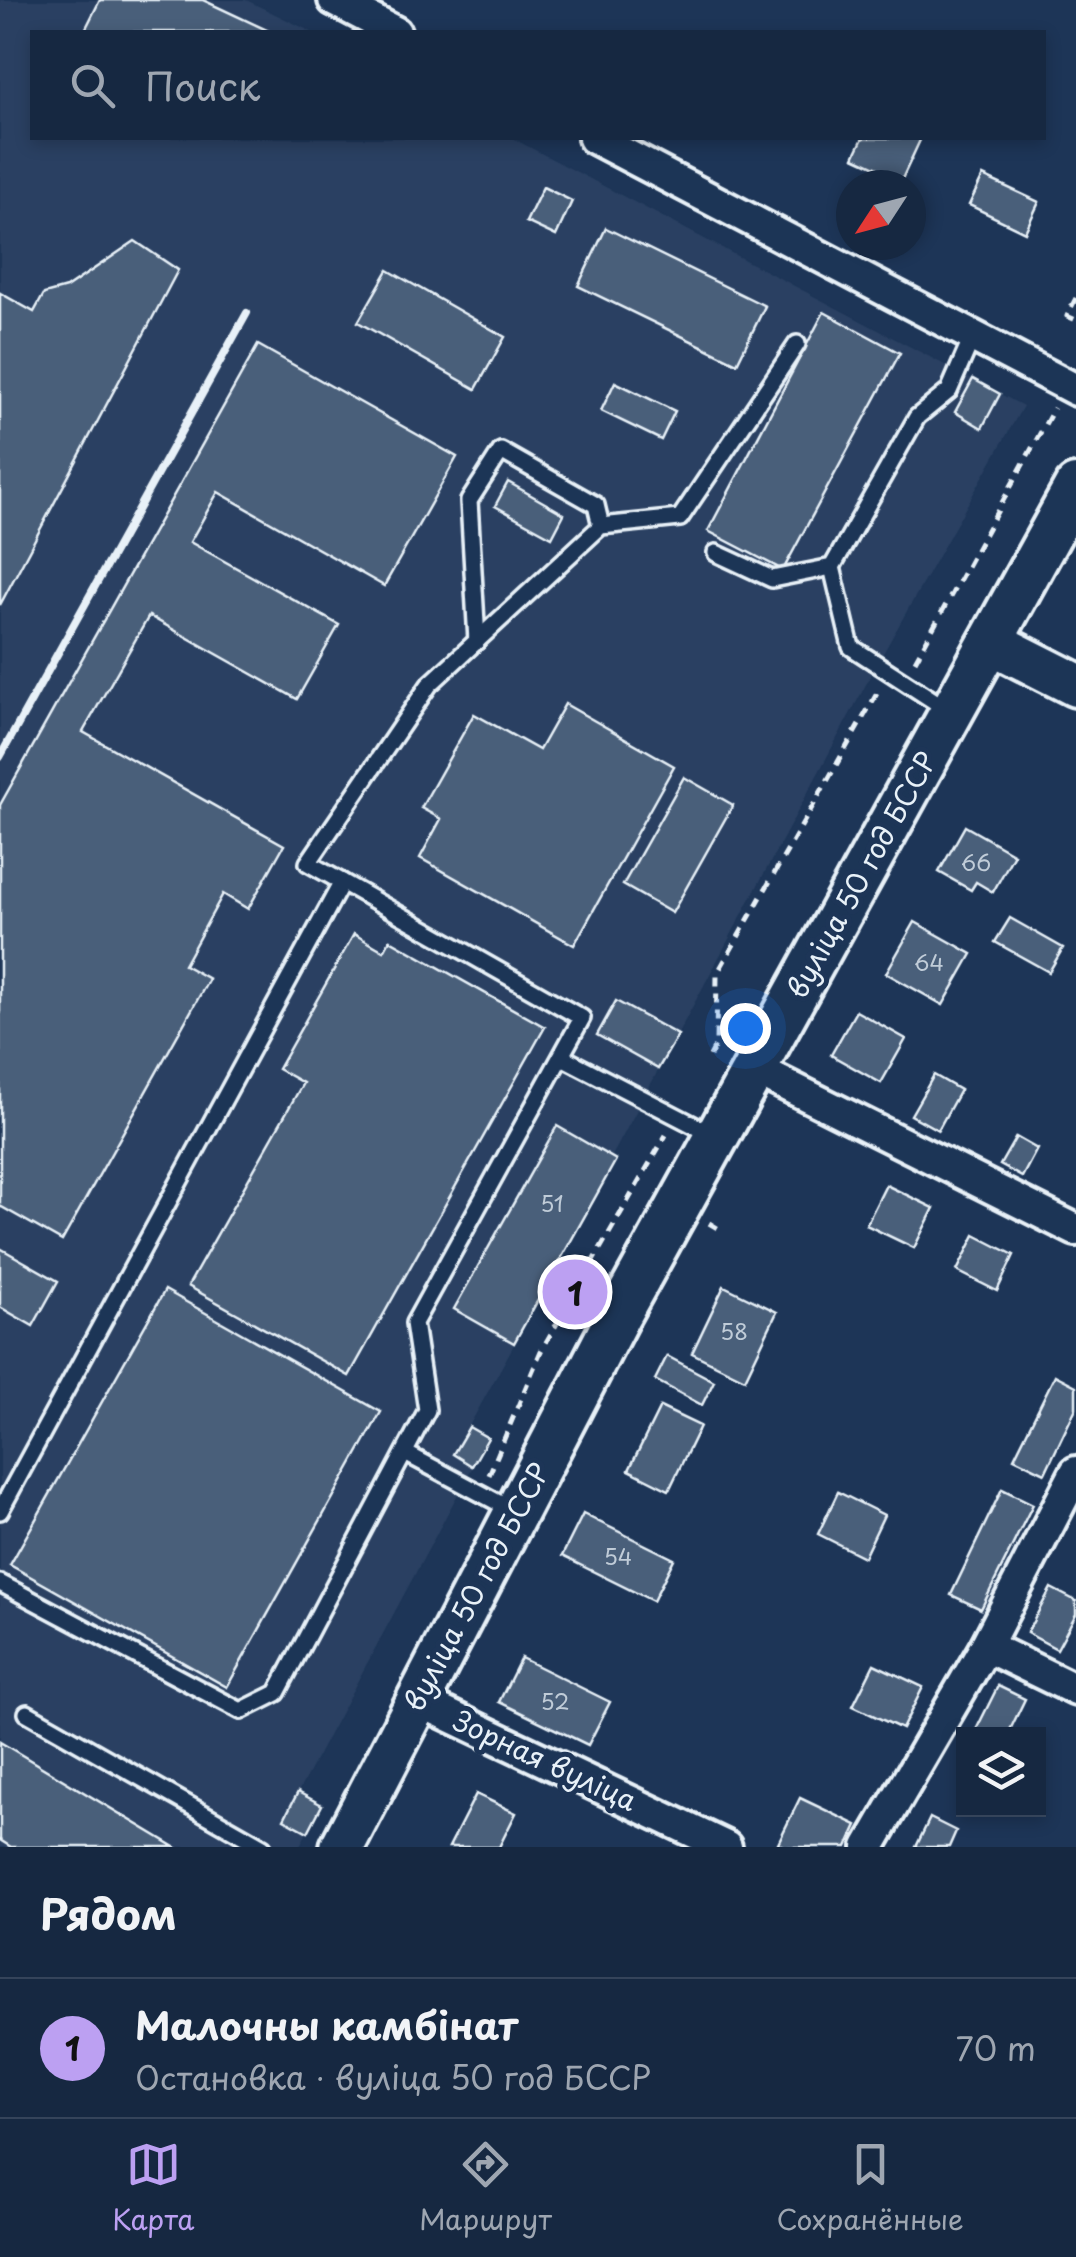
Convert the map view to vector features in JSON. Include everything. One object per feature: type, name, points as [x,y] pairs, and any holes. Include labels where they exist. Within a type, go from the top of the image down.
[{"type":"main road","name":"вуліца 50 год БССР","points":[[342,1847],[619,1314],[1076,487]]},
{"type":"main road","points":[[991,642],[1076,685]]},
{"type":"street","points":[[334,0],[392,30]]},
{"type":"street","points":[[598,140],[1071,388]]},
{"type":"street","points":[[754,1068],[1076,1230]]},
{"type":"street","points":[[869,1847],[986,1646],[1076,1472]]},
{"type":"street","points":[[986,1646],[1076,1690]]},
{"type":"street","name":"Зорная вуліца","points":[[417,1700],[726,1847]]},
{"type":"lane","points":[[952,712],[851,647],[832,567],[917,417],[950,391],[972,338]]},
{"type":"lane","points":[[0,1582],[241,1712],[277,1692],[427,1410],[414,1323],[582,1018],[308,862],[429,685],[477,640],[601,526],[680,518],[797,344]]},
{"type":"lane","points":[[477,640],[468,501],[501,451],[596,504],[601,526]]},
{"type":"lane","points":[[716,553],[772,579],[832,567]]},
{"type":"lane","points":[[0,1511],[342,882]]},
{"type":"lane","points":[[562,1057],[717,1137]]},
{"type":"lane","points":[[405,1452],[516,1512]]},
{"type":"lane","points":[[28,1713],[263,1847]]},
{"type":"path","points":[[1076,298],[1067,316],[1076,320]]},
{"type":"path","points":[[710,1056],[716,1044],[717,974],[882,685],[916,660],[1071,388]]},
{"type":"shaded area","points":[[0,0],[246,0],[308,30],[30,30],[30,140],[516,140],[1023,406],[877,664],[612,1156],[616,1160],[469,1426],[488,1438],[298,1792],[322,1805],[299,1847],[0,1847]]},
{"type":"building","points":[[100,0],[203,0],[267,30],[85,30]]},
{"type":"building","points":[[862,140],[920,140],[906,170],[882,170],[854,157]]},
{"type":"building","points":[[983,176],[1039,202],[1025,232],[969,205]]},
{"type":"building","points":[[543,187],[572,201],[556,236],[526,222]]},
{"type":"building","points":[[606,228],[765,306],[737,363],[578,286]]},
{"type":"building","points":[[135,241],[178,270],[0,605],[0,293],[34,312],[44,294],[66,288]]},
{"type":"building","points":[[388,270],[505,337],[476,389],[358,322]]},
{"type":"building","points":[[824,312],[900,353],[783,570],[708,531]]},
{"type":"building","points":[[258,345],[457,457],[384,586],[218,492],[190,542],[339,625],[297,699],[149,616],[83,732],[284,845],[248,909],[223,894],[184,965],[209,979],[62,1241],[0,1206],[0,805]]},
{"type":"building","points":[[973,379],[1000,394],[982,428],[955,412]]},
{"type":"building","points":[[615,382],[675,411],[661,440],[601,411]]},
{"type":"building","points":[[508,482],[564,514],[552,537],[495,506]]},
{"type":"building","points":[[565,704],[674,766],[574,945],[420,858],[441,819],[421,808],[474,714],[539,750]]},
{"type":"building","points":[[684,777],[733,805],[672,913],[623,885]]},
{"type":"building","points":[[965,826],[1014,854],[993,892],[976,882],[971,890],[939,872]]},
{"type":"building","points":[[1010,918],[1063,948],[1049,972],[995,942]]},
{"type":"building","points":[[915,922],[972,954],[943,1005],[886,973]]},
{"type":"building","points":[[354,934],[384,951],[390,940],[545,1027],[349,1376],[188,1286],[303,1083],[278,1069]]},
{"type":"building","points":[[616,1001],[678,1035],[658,1069],[597,1035]]},
{"type":"building","points":[[856,1011],[906,1039],[881,1083],[831,1055]]},
{"type":"building","points":[[934,1075],[960,1090],[938,1130],[911,1115]]},
{"type":"building","points":[[557,1126],[616,1160],[514,1343],[454,1309]]},
{"type":"building","points":[[1016,1137],[1037,1149],[1022,1177],[1000,1165]]},
{"type":"building","points":[[886,1185],[934,1208],[914,1248],[866,1225]]},
{"type":"building","points":[[975,1235],[1014,1255],[997,1291],[957,1271]]},
{"type":"building","points":[[0,1248],[58,1281],[33,1326],[0,1307]]},
{"type":"building","points":[[724,1286],[777,1312],[745,1379],[692,1353]]},
{"type":"building","points":[[165,1290],[381,1412],[227,1687],[10,1565]]},
{"type":"building","points":[[667,1356],[714,1381],[702,1405],[655,1380]]},
{"type":"building","points":[[1055,1375],[1076,1386],[1076,1408],[1045,1473],[1014,1458]]},
{"type":"building","points":[[660,1407],[700,1426],[669,1490],[629,1470]]},
{"type":"building","points":[[469,1427],[488,1438],[472,1466],[453,1454]]},
{"type":"building","points":[[1002,1489],[1033,1504],[981,1609],[951,1595]]},
{"type":"building","points":[[838,1492],[884,1515],[864,1557],[818,1534]]},
{"type":"building","points":[[583,1514],[674,1559],[653,1601],[562,1556]]},
{"type":"building","points":[[1051,1588],[1076,1601],[1076,1614],[1057,1649],[1027,1633]]},
{"type":"building","points":[[521,1658],[610,1702],[588,1745],[499,1702]]},
{"type":"building","points":[[874,1664],[923,1687],[902,1729],[853,1706]]},
{"type":"building","points":[[998,1686],[1025,1699],[1011,1727],[978,1727]]},
{"type":"building","points":[[0,1742],[175,1847],[11,1847],[0,1840]]},
{"type":"building","points":[[298,1792],[322,1805],[308,1832],[284,1819]]},
{"type":"building","points":[[476,1794],[516,1813],[499,1847],[449,1847]]},
{"type":"building","points":[[800,1798],[857,1825],[847,1847],[785,1847],[778,1843]]},
{"type":"building","points":[[930,1818],[956,1831],[949,1847],[916,1847]]},
{"type":"railway","points":[[0,757],[247,313]]},
{"type":"place","name":"Малочны камбінат","points":[[575,1292]]}]
